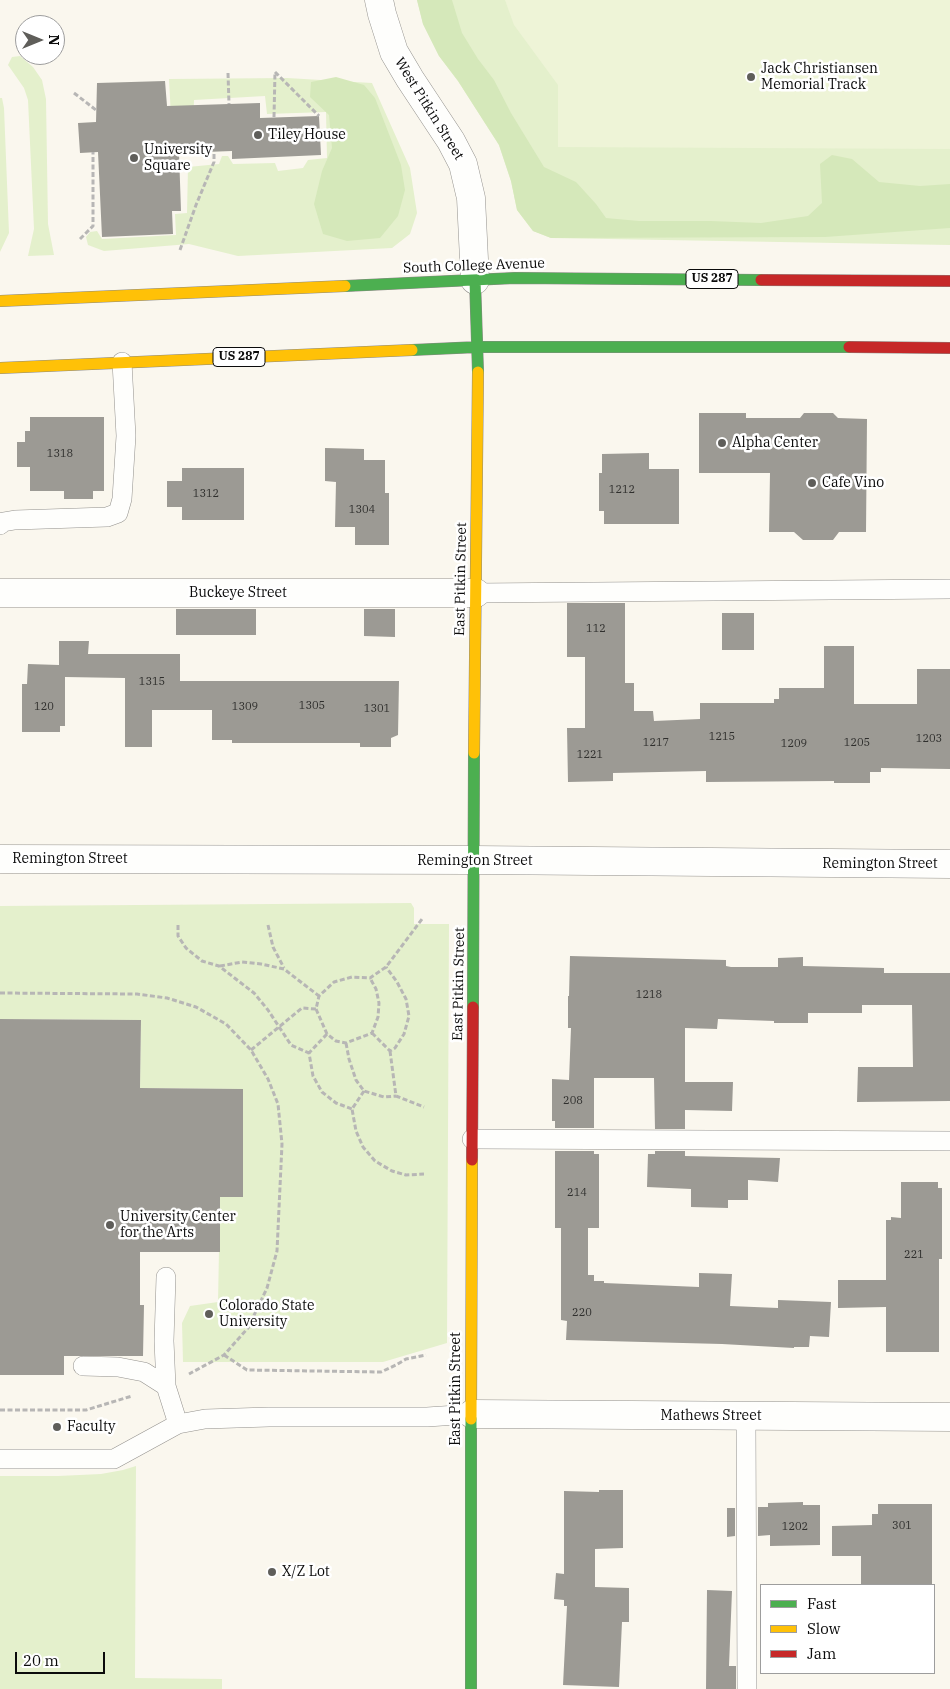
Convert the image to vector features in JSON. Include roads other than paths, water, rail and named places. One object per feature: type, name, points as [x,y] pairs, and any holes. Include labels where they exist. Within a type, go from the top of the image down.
[{"type":"main road","name":"South College Avenue","points":[[0,301],[529,278],[950,281]]},
{"type":"main road","name":"East Pitkin Street","points":[[470,1689],[473,860],[478,347],[475,280]]},
{"type":"main road","name":"US 287","points":[[0,368],[478,347],[950,348]]},
{"type":"street","name":"West Pitkin Street","points":[[379,0],[394,52],[451,140],[463,164],[471,198],[475,280]]},
{"type":"street","name":"Buckeye Street","points":[[0,593],[476,593]]},
{"type":"street","name":"Remington Street","points":[[0,859],[950,864]]},
{"type":"street","name":"Mathews Street","points":[[472,1414],[950,1417]]},
{"type":"lane","points":[[0,525],[3,522],[15,520],[107,517],[118,513],[122,499],[126,436],[122,362]]},
{"type":"lane","points":[[476,593],[950,589]]},
{"type":"lane","points":[[472,1139],[950,1141]]},
{"type":"lane","points":[[166,1277],[164,1341],[166,1386],[178,1424]]},
{"type":"lane","points":[[82,1366],[118,1367],[144,1372],[166,1386]]},
{"type":"lane","points":[[0,1459],[114,1458],[178,1424],[205,1420],[269,1417],[427,1417],[472,1414]]},
{"type":"lane","points":[[746,1416],[747,1689]]},
{"type":"place","name":"Jack Christiansen Memorial Track","points":[[751,77]]},
{"type":"place","name":"Tiley House","points":[[258,135]]},
{"type":"place","name":"University Square","points":[[134,158]]},
{"type":"place","name":"Alpha Center","points":[[722,443]]},
{"type":"place","name":"Cafe Vino","points":[[812,483]]},
{"type":"place","name":"University Center for the Arts","points":[[110,1225]]},
{"type":"place","name":"Colorado State University","points":[[209,1314]]},
{"type":"place","name":"Faculty","points":[[57,1427]]},
{"type":"place","name":"X/Z Lot","points":[[272,1572]]}]
